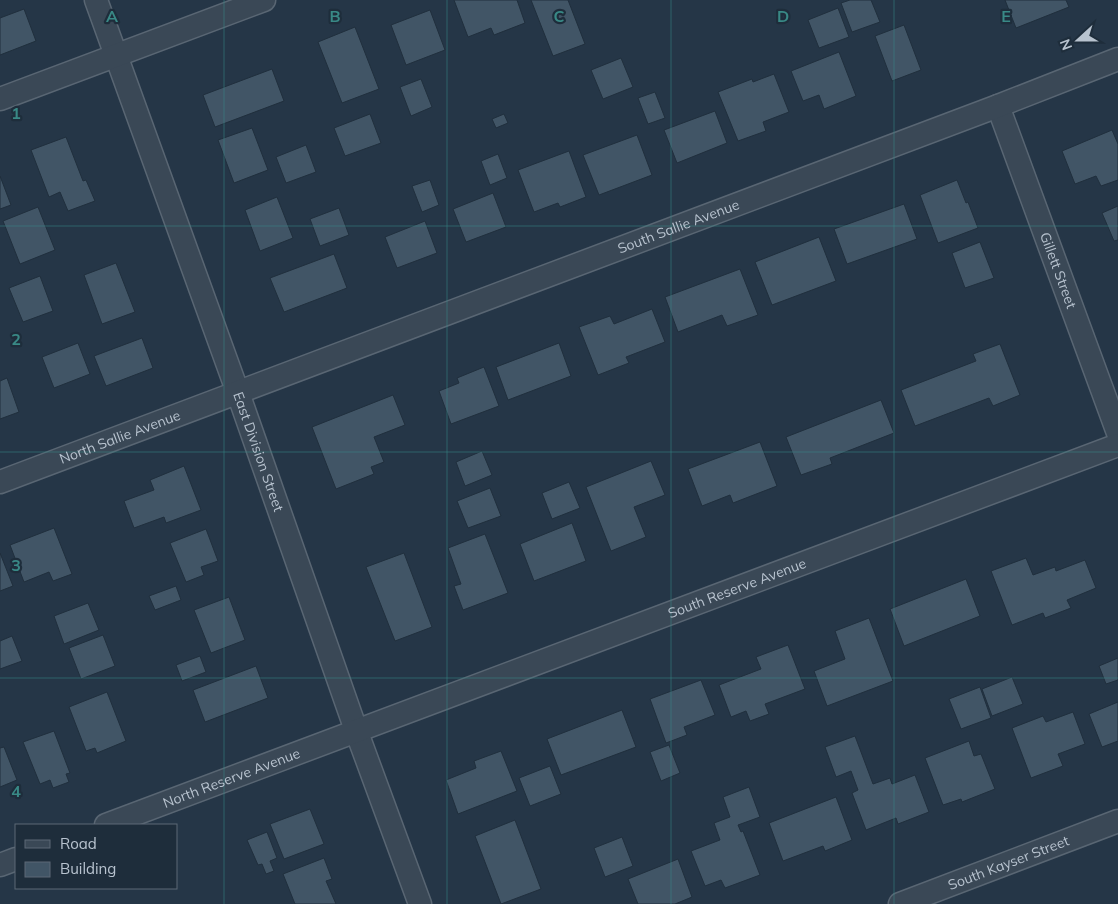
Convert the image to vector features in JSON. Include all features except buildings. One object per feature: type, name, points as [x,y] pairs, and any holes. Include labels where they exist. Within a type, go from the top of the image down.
[{"type":"street","name":"East Division Street","points":[[96,0],[238,393],[356,730],[420,904]]},
{"type":"street","points":[[0,99],[264,0]]},
{"type":"street","name":"South Sallie Avenue","points":[[238,393],[1118,59]]},
{"type":"street","name":"Gillett Street","points":[[998,106],[1118,433]]},
{"type":"street","name":"North Sallie Avenue","points":[[0,482],[238,393]]},
{"type":"street","name":"South Reserve Avenue","points":[[356,730],[1118,446]]},
{"type":"street","name":"North Reserve Avenue","points":[[109,824],[356,730]]},
{"type":"street","name":"South Kayser Street","points":[[900,904],[1118,821]]},
{"type":"street","points":[[0,865],[15,859]]}]
